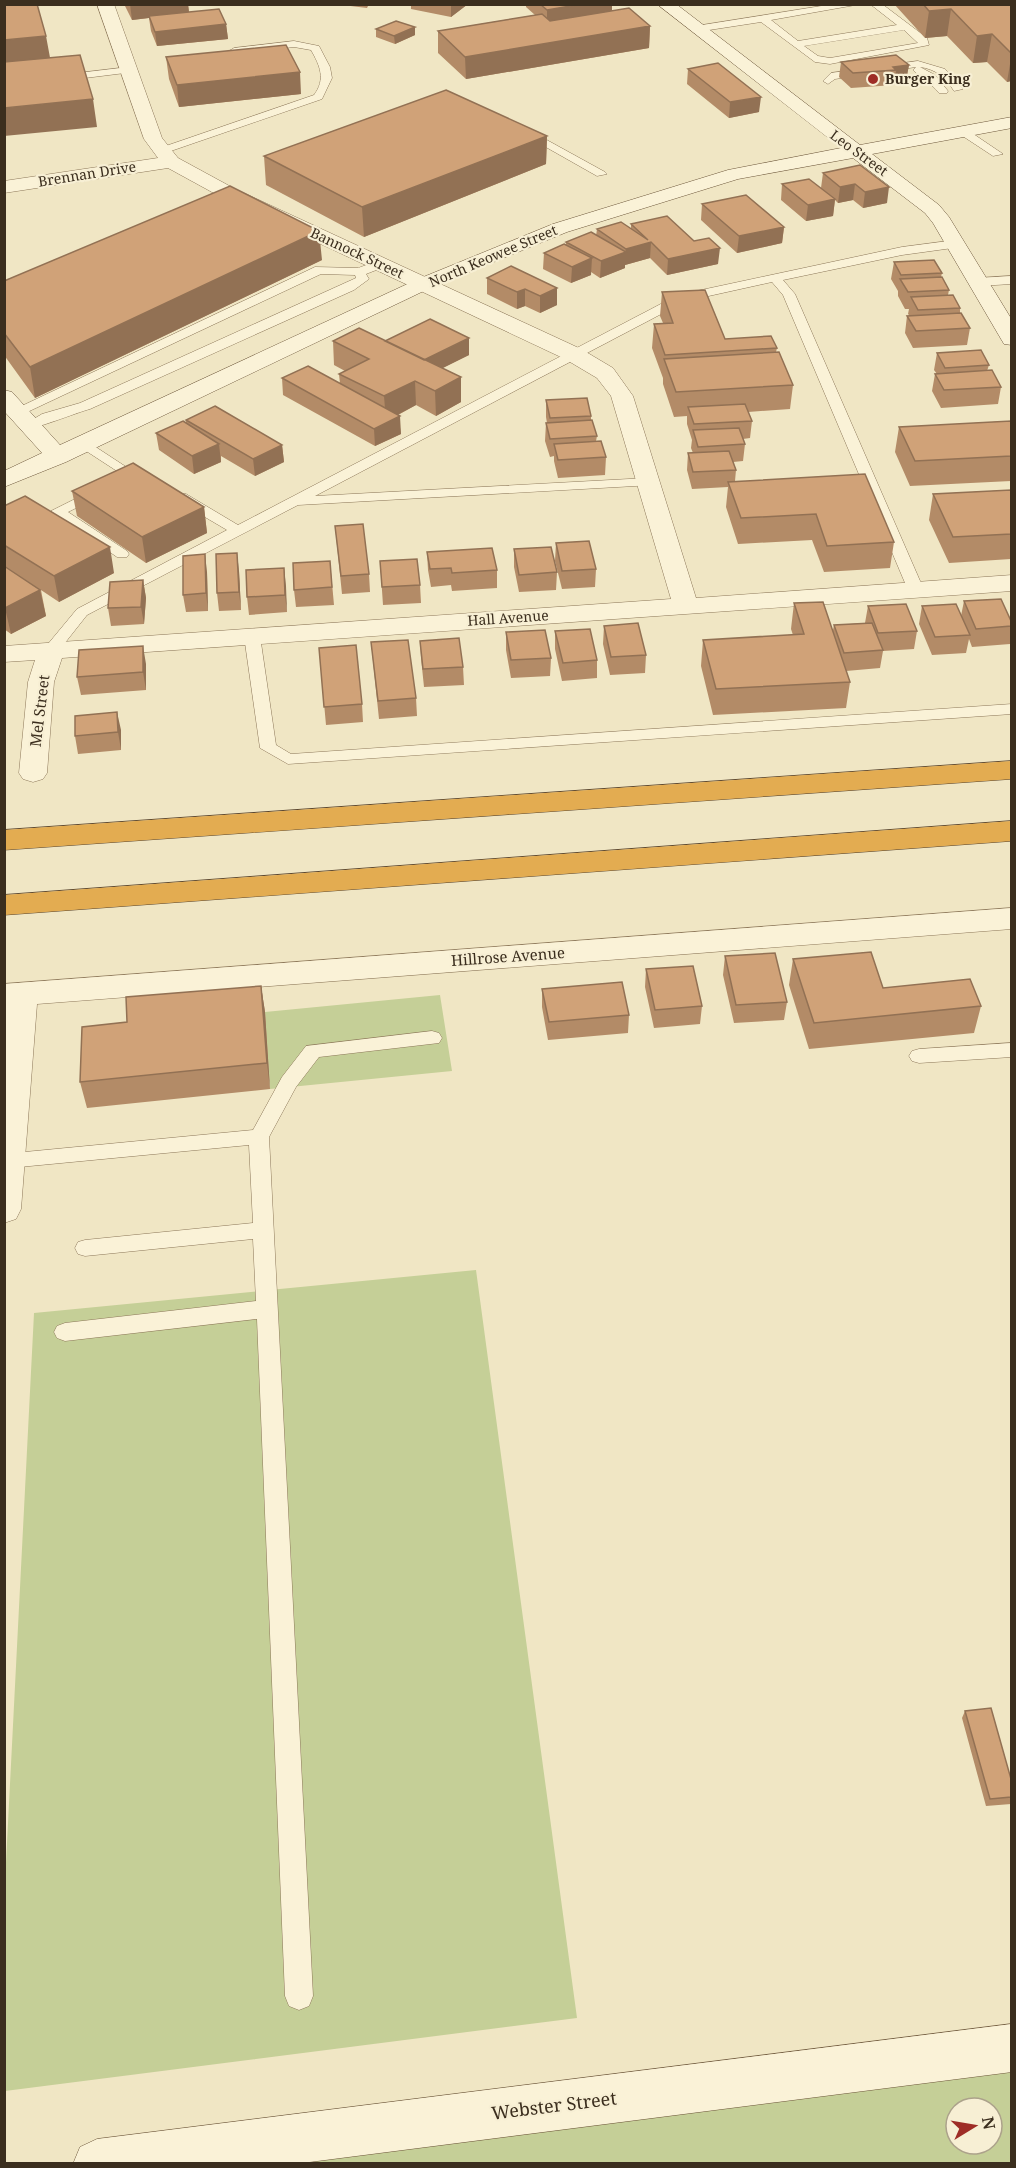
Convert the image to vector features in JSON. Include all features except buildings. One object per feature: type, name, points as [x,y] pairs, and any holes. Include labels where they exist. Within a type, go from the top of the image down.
[{"type":"highway","points":[[4,840],[1011,770]]},
{"type":"highway","points":[[4,905],[1011,831]]},
{"type":"street","points":[[105,4],[153,138],[166,157]]},
{"type":"street","name":"Leo Street","points":[[669,5],[696,29],[932,209],[956,244],[1011,339]]},
{"type":"street","name":"North Keowee Street","points":[[7,474],[58,457],[423,284],[499,251],[613,210],[735,174],[852,150],[1011,122]]},
{"type":"street","name":"Brennan Drive","points":[[4,187],[166,157]]},
{"type":"street","name":"Bannock Street","points":[[166,157],[228,193],[573,354],[598,368],[615,383],[622,396],[686,606]]},
{"type":"street","points":[[15,415],[58,457]]},
{"type":"street","name":"Hall Avenue","points":[[4,654],[1011,583]]},
{"type":"street","name":"Mel Street","points":[[33,773],[42,682],[51,650]]},
{"type":"street","name":"Hillrose Avenue","points":[[13,995],[1011,918]]},
{"type":"street","points":[[4,1209],[9,1160],[13,995]]},
{"type":"street","name":"Webster Street","points":[[97,2163],[1011,2048]]},
{"type":"lane","points":[[696,29],[856,4]]},
{"type":"lane","points":[[763,19],[815,59],[830,61],[924,45],[923,40],[875,4]]},
{"type":"lane","points":[[796,44],[906,27]]},
{"type":"lane","points":[[166,157],[318,97],[327,86],[328,77],[315,48],[294,44],[216,53]]},
{"type":"lane","points":[[828,81],[831,76],[903,66],[932,65],[953,79],[958,89]]},
{"type":"lane","points":[[903,66],[931,77],[944,91]]},
{"type":"lane","points":[[50,79],[129,70]]},
{"type":"lane","points":[[512,124],[601,174]]},
{"type":"lane","points":[[962,131],[997,154]]},
{"type":"lane","points":[[51,650],[64,631],[82,612],[682,298],[902,251],[956,244]]},
{"type":"lane","points":[[15,415],[319,270],[359,272],[380,264]]},
{"type":"lane","points":[[15,415],[47,417],[85,406],[350,287],[363,279],[359,272]]},
{"type":"lane","points":[[775,278],[789,294],[916,590]]},
{"type":"lane","points":[[978,282],[1011,280]]},
{"type":"lane","points":[[85,444],[133,476],[148,478]]},
{"type":"lane","points":[[122,554],[58,511],[133,476]]},
{"type":"lane","points":[[293,501],[648,482]]},
{"type":"lane","points":[[168,489],[237,530]]},
{"type":"lane","points":[[252,636],[268,748],[288,759],[1011,709]]},
{"type":"lane","points":[[299,1996],[259,1137],[289,1082],[313,1051],[432,1038]]},
{"type":"lane","points":[[919,1056],[1011,1050]]},
{"type":"lane","points":[[9,1160],[259,1137]]},
{"type":"lane","points":[[85,1248],[263,1230]]},
{"type":"lane","points":[[65,1332],[267,1309]]},
{"type":"green space","points":[[440,995],[452,1071],[270,1089],[265,1012]]},
{"type":"green space","points":[[476,1270],[577,2018],[5,2091],[5,1882],[34,1313]]},
{"type":"green space","points":[[1011,2048],[1011,2163],[97,2163]]},
{"type":"place","name":"Burger King","points":[[873,79]]}]
